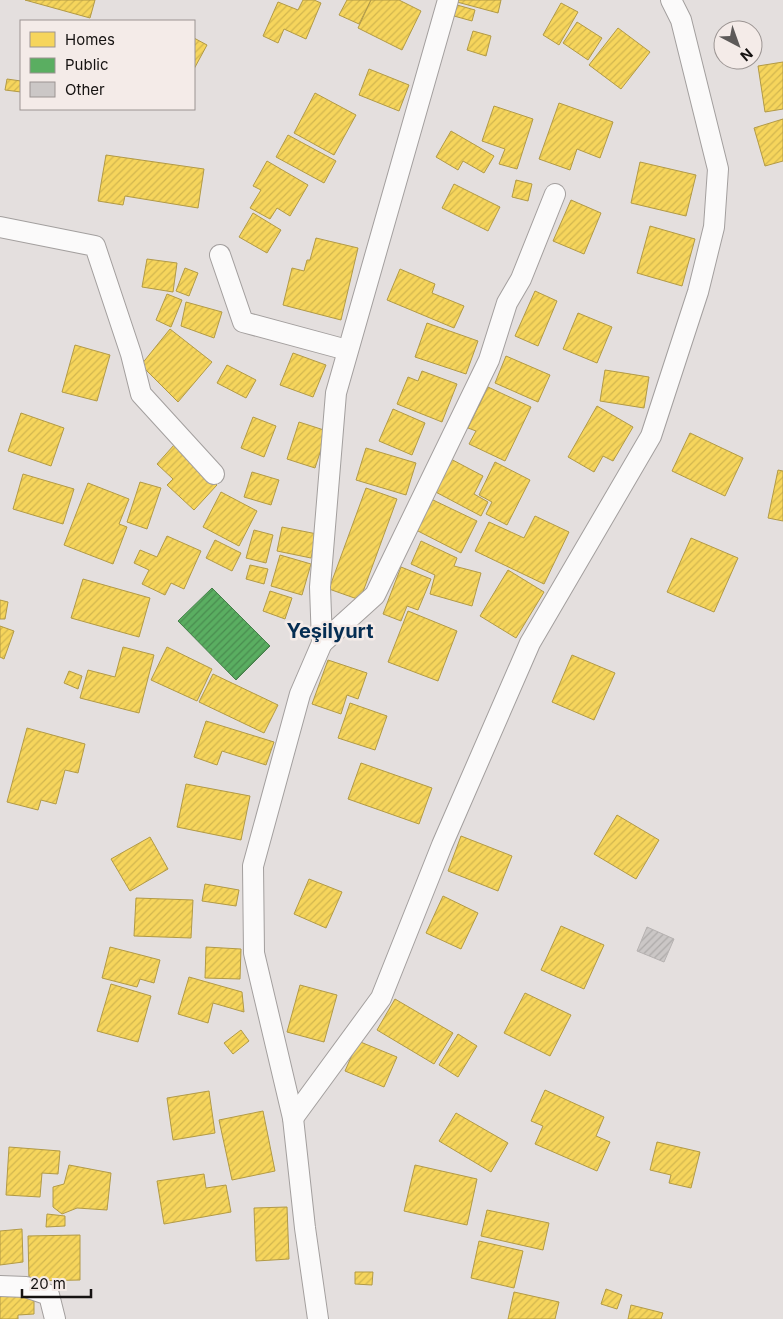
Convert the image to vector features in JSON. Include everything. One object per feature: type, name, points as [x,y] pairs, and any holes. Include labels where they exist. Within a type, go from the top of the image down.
[{"type":"street","points":[[322,643],[320,587],[336,393],[448,0]]},
{"type":"street","points":[[294,1118],[382,998],[442,845],[530,643],[651,436],[700,283],[714,227],[718,168],[681,20],[671,0]]},
{"type":"street","points":[[318,1319],[305,1228],[294,1118],[254,953],[253,866],[300,694],[322,643],[375,595],[489,360],[507,303],[521,278],[555,194]]},
{"type":"street","points":[[0,227],[95,246],[131,354],[141,394],[214,474]]},
{"type":"street","points":[[220,255],[243,322],[347,350]]},
{"type":"street","points":[[0,1286],[26,1287],[49,1295],[55,1319]]},
{"type":"building: Homes","points":[[25,0],[95,0],[90,18]]},
{"type":"building: Homes","points":[[303,0],[314,0],[321,3],[306,39],[284,29],[278,43],[263,36],[278,2],[298,10]]},
{"type":"building: Homes","points":[[347,0],[371,0],[359,24],[339,15]]},
{"type":"building: Homes","points":[[371,0],[399,0],[421,11],[402,50],[358,28]]},
{"type":"building: Homes","points":[[458,0],[501,0],[498,13],[457,2]]},
{"type":"building: Homes","points":[[561,3],[578,12],[559,45],[543,35]]},
{"type":"building: Homes","points":[[457,5],[475,10],[472,21],[454,16]]},
{"type":"building: Homes","points":[[577,22],[602,38],[588,60],[563,43]]},
{"type":"building: Homes","points":[[618,28],[650,52],[621,89],[589,65]]},
{"type":"building: Homes","points":[[473,31],[491,36],[486,56],[467,50]]},
{"type":"building: Homes","points":[[195,39],[207,45],[195,67]]},
{"type":"building: Homes","points":[[783,62],[783,109],[765,112],[759,70],[763,70],[763,65]]},
{"type":"building: Homes","points":[[369,69],[409,85],[399,111],[359,95]]},
{"type":"building: Homes","points":[[7,79],[20,81],[20,92],[5,90]]},
{"type":"building: Homes","points":[[315,93],[356,115],[334,155],[294,133]]},
{"type":"building: Homes","points":[[559,103],[613,122],[600,158],[577,149],[570,170],[539,159]]},
{"type":"building: Homes","points":[[494,106],[533,119],[517,169],[499,164],[505,149],[482,141]]},
{"type":"building: Homes","points":[[783,119],[783,161],[765,166],[754,128]]},
{"type":"building: Homes","points":[[451,131],[494,156],[484,173],[463,161],[458,170],[436,157]]},
{"type":"building: Homes","points":[[288,135],[336,161],[324,183],[276,157]]},
{"type":"building: Homes","points":[[106,155],[204,169],[198,208],[125,196],[123,205],[98,201]]},
{"type":"building: Homes","points":[[267,161],[308,185],[290,216],[277,208],[270,219],[250,208],[261,190],[253,186]]},
{"type":"building: Homes","points":[[640,162],[696,175],[686,216],[631,203]]},
{"type":"building: Homes","points":[[516,180],[532,184],[528,201],[512,197]]},
{"type":"building: Homes","points":[[454,184],[500,207],[488,231],[442,208]]},
{"type":"building: Homes","points":[[571,200],[601,213],[584,254],[553,241]]},
{"type":"building: Homes","points":[[253,213],[281,230],[267,253],[239,237]]},
{"type":"building: Homes","points":[[650,226],[695,239],[682,286],[637,273]]},
{"type":"building: Homes","points":[[316,238],[358,248],[341,320],[283,305],[292,268],[304,271],[307,260],[310,260]]},
{"type":"building: Homes","points":[[147,259],[177,263],[173,292],[142,287]]},
{"type":"building: Homes","points":[[185,268],[198,273],[189,296],[176,291]]},
{"type":"building: Homes","points":[[400,269],[435,284],[432,293],[464,306],[454,328],[387,300]]},
{"type":"building: Homes","points":[[535,291],[557,301],[538,346],[515,336]]},
{"type":"building: Homes","points":[[167,294],[182,300],[171,327],[156,320]]},
{"type":"building: Homes","points":[[186,302],[222,312],[214,338],[181,326]]},
{"type":"building: Homes","points":[[578,313],[612,327],[597,363],[563,349]]},
{"type":"building: Homes","points":[[427,323],[478,341],[466,374],[415,357]]},
{"type":"building: Homes","points":[[170,329],[212,362],[178,402],[141,365]]},
{"type":"building: Homes","points":[[75,345],[110,355],[97,401],[62,392]]},
{"type":"building: Homes","points":[[293,353],[326,365],[313,397],[280,385]]},
{"type":"building: Homes","points":[[506,356],[550,375],[538,402],[495,383]]},
{"type":"building: Homes","points":[[227,365],[256,380],[246,398],[217,383]]},
{"type":"building: Homes","points":[[605,370],[649,377],[644,408],[600,401]]},
{"type":"building: Homes","points":[[422,371],[457,384],[442,422],[397,404],[408,377],[418,381]]},
{"type":"building: Homes","points":[[488,387],[531,407],[505,461],[469,444],[476,431],[468,428]]},
{"type":"building: Homes","points":[[597,406],[633,427],[613,461],[603,456],[594,472],[568,457]]},
{"type":"building: Homes","points":[[393,409],[425,423],[412,455],[379,441]]},
{"type":"building: Homes","points":[[21,413],[64,428],[51,466],[8,451]]},
{"type":"building: Homes","points":[[253,417],[276,426],[264,457],[241,448]]},
{"type":"building: Homes","points":[[299,422],[327,431],[315,468],[287,459]]},
{"type":"building: Homes","points":[[690,433],[743,458],[725,496],[672,471]]},
{"type":"building: Homes","points":[[174,445],[217,485],[194,510],[167,485],[173,479],[157,464]]},
{"type":"building: Homes","points":[[366,448],[416,463],[406,495],[356,480]]},
{"type":"building: Homes","points":[[447,457],[483,476],[474,494],[488,502],[481,516],[430,489]]},
{"type":"building: Homes","points":[[495,462],[530,480],[507,525],[486,514],[492,502],[479,495]]},
{"type":"building: Homes","points":[[778,470],[783,471],[783,521],[768,518]]},
{"type":"building: Homes","points":[[252,472],[279,480],[271,505],[244,497]]},
{"type":"building: Homes","points":[[23,474],[74,489],[63,524],[13,509]]},
{"type":"building: Homes","points":[[140,482],[161,488],[147,529],[127,522]]},
{"type":"building: Homes","points":[[88,483],[129,499],[119,524],[127,527],[113,564],[64,545]]},
{"type":"building: Homes","points":[[366,488],[397,499],[360,600],[329,589]]},
{"type":"building: Homes","points":[[221,492],[257,511],[239,546],[203,527]]},
{"type":"building: Homes","points":[[431,499],[477,521],[461,553],[416,530]]},
{"type":"building: Homes","points":[[535,516],[569,532],[544,584],[475,551],[489,522],[524,538]]},
{"type":"building: Homes","points":[[282,527],[317,534],[311,558],[277,551]]},
{"type":"building: Homes","points":[[254,530],[273,535],[266,563],[246,558]]},
{"type":"building: Homes","points":[[167,536],[201,551],[184,589],[171,583],[165,595],[142,584],[149,570],[134,563],[140,550],[157,557]]},
{"type":"building: Homes","points":[[691,538],[738,558],[714,612],[667,592]]},
{"type":"building: Homes","points":[[215,540],[241,553],[232,571],[206,558]]},
{"type":"building: Homes","points":[[421,541],[457,558],[454,566],[481,573],[472,606],[430,594],[435,575],[411,564]]},
{"type":"building: Homes","points":[[280,555],[311,564],[302,595],[271,586]]},
{"type":"building: Homes","points":[[250,565],[268,569],[264,584],[246,579]]},
{"type":"building: Homes","points":[[401,567],[431,579],[418,610],[407,606],[401,621],[383,614]]},
{"type":"building: Homes","points":[[508,570],[544,592],[516,638],[480,616]]},
{"type":"building: Homes","points":[[83,579],[150,598],[139,637],[71,618]]},
{"type":"building: Homes","points":[[270,591],[292,598],[285,619],[263,611]]},
{"type":"building: Homes","points":[[0,600],[8,602],[5,619],[0,619]]},
{"type":"building: Homes","points":[[408,611],[457,631],[438,681],[388,662]]},
{"type":"building: Homes","points":[[0,626],[14,631],[4,659],[0,657]]},
{"type":"building: Homes","points":[[123,647],[154,655],[139,713],[80,698],[88,670],[115,677]]},
{"type":"building: Homes","points":[[167,647],[212,669],[197,701],[151,680]]},
{"type":"building: Homes","points":[[572,655],[615,673],[594,720],[552,702]]},
{"type":"building: Homes","points":[[328,660],[367,673],[358,699],[347,695],[341,714],[312,704]]},
{"type":"building: Homes","points":[[69,671],[82,676],[78,689],[64,683]]},
{"type":"building: Homes","points":[[213,674],[278,705],[264,733],[199,702]]},
{"type":"building: Homes","points":[[350,703],[387,716],[375,750],[338,738]]},
{"type":"building: Homes","points":[[206,721],[274,742],[266,765],[222,751],[217,765],[194,757]]},
{"type":"building: Homes","points":[[27,728],[85,744],[78,773],[65,770],[56,804],[41,800],[38,810],[7,802]]},
{"type":"building: Homes","points":[[361,763],[432,788],[419,824],[348,799]]},
{"type":"building: Homes","points":[[186,784],[250,796],[241,840],[177,827]]},
{"type":"building: Homes","points":[[617,815],[659,840],[636,879],[594,854]]},
{"type":"building: Homes","points":[[461,836],[512,856],[498,891],[448,871]]},
{"type":"building: Homes","points":[[150,837],[168,869],[130,891],[111,859]]},
{"type":"building: Homes","points":[[309,879],[342,892],[326,928],[294,914]]},
{"type":"building: Homes","points":[[205,884],[239,890],[236,906],[202,901]]},
{"type":"building: Homes","points":[[443,896],[478,913],[461,949],[426,933]]},
{"type":"building: Homes","points":[[136,898],[193,900],[191,938],[134,936]]},
{"type":"building: Homes","points":[[561,926],[604,945],[584,989],[541,970]]},
{"type":"building: Homes","points":[[110,947],[160,960],[154,983],[140,979],[137,987],[102,978]]},
{"type":"building: Homes","points":[[206,947],[241,949],[240,979],[205,978]]},
{"type":"building: Homes","points":[[189,977],[242,992],[244,1012],[213,1003],[208,1023],[178,1014]]},
{"type":"building: Homes","points":[[111,984],[151,996],[138,1042],[97,1031]]},
{"type":"building: Homes","points":[[300,985],[337,995],[324,1042],[287,1032]]},
{"type":"building: Homes","points":[[525,993],[571,1015],[550,1056],[504,1033]]},
{"type":"building: Homes","points":[[395,999],[453,1033],[434,1064],[377,1030]]},
{"type":"building: Homes","points":[[241,1030],[249,1041],[233,1054],[224,1043]]},
{"type":"building: Homes","points":[[458,1034],[477,1046],[458,1077],[439,1065]]},
{"type":"building: Homes","points":[[358,1041],[397,1057],[384,1087],[345,1071]]},
{"type":"building: Homes","points":[[545,1090],[604,1117],[596,1136],[610,1142],[597,1171],[535,1144],[543,1126],[531,1121]]},
{"type":"building: Homes","points":[[209,1091],[215,1133],[173,1140],[167,1098]]},
{"type":"building: Homes","points":[[263,1111],[275,1171],[232,1180],[219,1120]]},
{"type":"building: Homes","points":[[456,1113],[508,1143],[491,1172],[439,1141]]},
{"type":"building: Homes","points":[[657,1142],[700,1152],[691,1188],[669,1183],[671,1175],[650,1170]]},
{"type":"building: Homes","points":[[9,1147],[60,1151],[58,1174],[42,1173],[40,1197],[6,1195]]},
{"type":"building: Homes","points":[[69,1165],[111,1173],[107,1210],[77,1208],[62,1214],[53,1207],[53,1187],[64,1184]]},
{"type":"building: Homes","points":[[415,1165],[477,1179],[467,1225],[404,1211]]},
{"type":"building: Homes","points":[[204,1174],[206,1188],[226,1185],[231,1212],[164,1224],[157,1181]]},
{"type":"building: Homes","points":[[287,1207],[289,1259],[256,1261],[254,1208]]},
{"type":"building: Homes","points":[[487,1210],[549,1223],[543,1250],[481,1236]]},
{"type":"building: Homes","points":[[47,1214],[65,1216],[65,1226],[46,1227]]},
{"type":"building: Homes","points":[[22,1229],[23,1262],[0,1265],[0,1231]]},
{"type":"building: Homes","points":[[80,1235],[80,1280],[29,1281],[28,1236]]},
{"type":"building: Homes","points":[[479,1241],[523,1251],[514,1288],[471,1278]]},
{"type":"building: Homes","points":[[355,1272],[373,1272],[372,1285],[355,1284]]},
{"type":"building: Homes","points":[[606,1289],[622,1295],[617,1309],[601,1304]]},
{"type":"building: Homes","points":[[514,1292],[559,1302],[555,1319],[508,1319]]},
{"type":"building: Homes","points":[[0,1295],[34,1295],[34,1314],[18,1315],[18,1319],[0,1319]]},
{"type":"building: Homes","points":[[631,1305],[663,1313],[661,1319],[628,1319]]},
{"type":"building: Public","points":[[212,588],[270,646],[236,680],[178,621]]},
{"type":"building: Other","points":[[647,927],[674,939],[664,962],[637,951]]},
{"type":"district","name":"Yeşilyurt","points":[[330,631]]}]
